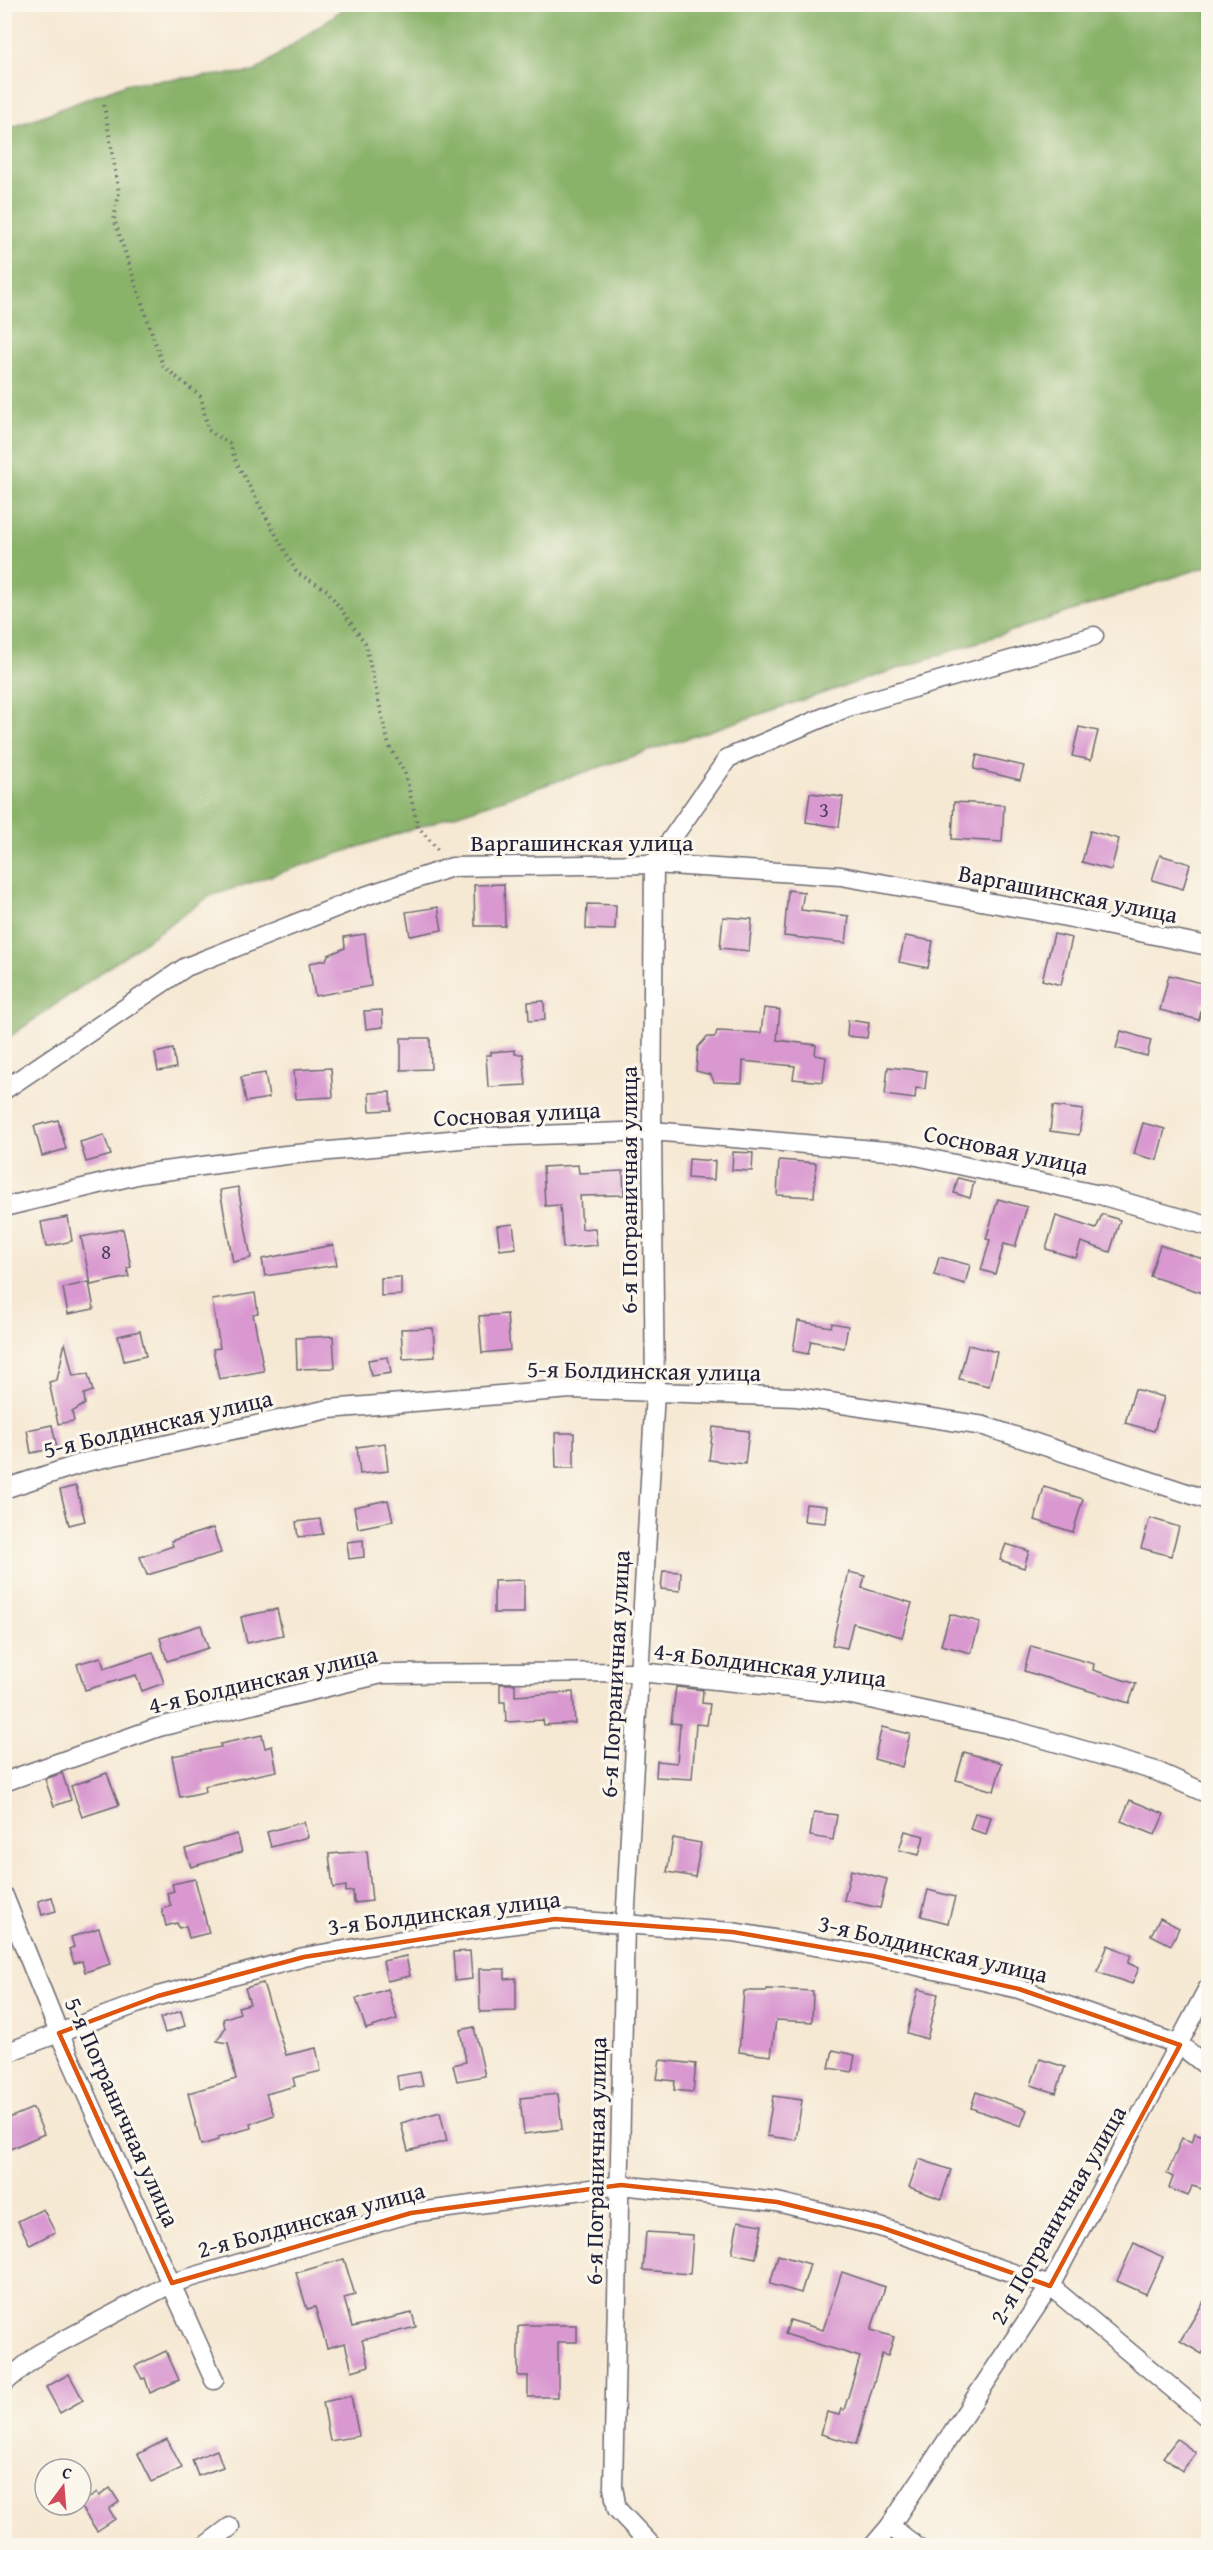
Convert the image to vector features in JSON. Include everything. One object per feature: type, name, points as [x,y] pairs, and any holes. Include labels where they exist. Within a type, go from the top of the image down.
[{"type":"street","points":[[654,864],[728,758],[848,707],[1094,636]]},
{"type":"street","name":"Варгашинская улица","points":[[4,1090],[186,967],[365,896],[452,867],[654,864],[841,876],[1037,910],[1209,946]]},
{"type":"street","name":"6-я Пограничная улица","points":[[652,2546],[617,2509],[613,2487],[625,1924],[655,1392],[652,1131],[654,864]]},
{"type":"street","name":"Сосновая улица","points":[[4,1207],[141,1174],[286,1155],[482,1137],[652,1131],[898,1152],[1100,1195],[1209,1226]]},
{"type":"street","name":"5-я Болдинская улица","points":[[4,1489],[86,1462],[329,1409],[571,1389],[797,1397],[984,1426],[1209,1500]]},
{"type":"street","name":"4-я Болдинская улица","points":[[4,1782],[159,1727],[382,1674],[640,1672],[847,1695],[1013,1730],[1156,1771],[1209,1794]]},
{"type":"street","name":"5-я Пограничная улица","points":[[4,1896],[59,2033],[214,2380]]},
{"type":"street","name":"3-я Болдинская улица","points":[[4,2056],[16,2049],[158,1996],[304,1957],[437,1934],[555,1919],[734,1932],[873,1956],[1019,1989],[1180,2045],[1209,2067]]},
{"type":"street","name":"2-я Пограничная улица","points":[[873,2546],[890,2526],[1050,2286],[1209,1988]]},
{"type":"street","name":"2-я Болдинская улица","points":[[4,2383],[40,2353],[172,2283],[411,2213],[621,2185],[789,2205],[880,2227],[1050,2286],[1209,2418]]},
{"type":"street","points":[[890,2526],[916,2546]]},
{"type":"street","points":[[205,2546],[230,2527]]},
{"type":"path","points":[[104,105],[119,193],[114,219],[163,366],[201,397],[208,430],[230,444],[236,462],[297,573],[327,590],[365,643],[389,746],[405,773],[418,827],[438,850]]},
{"type":"highlighted area","points":[[555,1919],[733,1932],[873,1956],[1019,1989],[1180,2045],[1050,2286],[880,2227],[777,2202],[621,2185],[411,2213],[172,2283],[59,2033],[158,1996],[304,1957]]},
{"type":"green space","points":[[349,5],[1208,5],[1208,566],[210,896],[5,1040],[5,130],[129,83],[254,72]]},
{"type":"building","points":[[1079,727],[1098,731],[1091,760],[1072,756]]},
{"type":"building","points":[[977,755],[1024,766],[1020,780],[974,769]]},
{"type":"building","points":[[810,793],[843,797],[839,827],[806,822]]},
{"type":"building","points":[[954,802],[1004,805],[1002,842],[952,839]]},
{"type":"building","points":[[1090,831],[1119,839],[1111,870],[1082,862]]},
{"type":"building","points":[[1160,855],[1190,864],[1183,889],[1152,880]]},
{"type":"building","points":[[504,884],[505,926],[475,926],[474,885]]},
{"type":"building","points":[[788,890],[804,892],[801,910],[849,916],[846,943],[784,936]]},
{"type":"building","points":[[587,904],[616,905],[615,930],[586,929]]},
{"type":"building","points":[[438,907],[442,930],[410,936],[406,912]]},
{"type":"building","points":[[723,917],[752,919],[749,951],[720,948]]},
{"type":"building","points":[[365,934],[371,986],[315,996],[309,963],[326,960],[328,955],[345,948],[344,937]]},
{"type":"building","points":[[1054,934],[1072,938],[1061,985],[1042,980]]},
{"type":"building","points":[[905,936],[933,941],[928,968],[899,962]]},
{"type":"building","points":[[1169,975],[1209,985],[1209,1003],[1203,1002],[1199,1020],[1160,1010]]},
{"type":"building","points":[[544,1001],[545,1020],[529,1021],[528,1002]]},
{"type":"building","points":[[764,1008],[780,1010],[777,1040],[816,1045],[815,1055],[826,1057],[823,1082],[793,1079],[795,1066],[743,1061],[742,1083],[714,1082],[711,1075],[696,1071],[698,1047],[707,1037],[715,1037],[717,1031],[761,1033]]},
{"type":"building","points":[[382,1010],[383,1027],[366,1029],[364,1011]]},
{"type":"building","points":[[848,1020],[869,1023],[867,1038],[847,1036]]},
{"type":"building","points":[[1121,1031],[1151,1040],[1147,1056],[1116,1048]]},
{"type":"building","points":[[401,1038],[430,1038],[431,1069],[401,1070]]},
{"type":"building","points":[[173,1049],[176,1068],[158,1071],[155,1053]]},
{"type":"building","points":[[515,1050],[515,1054],[523,1054],[526,1085],[488,1087],[486,1055],[491,1055],[491,1052]]},
{"type":"building","points":[[888,1067],[927,1071],[925,1089],[916,1088],[915,1099],[885,1095]]},
{"type":"building","points":[[331,1068],[333,1097],[296,1099],[294,1070]]},
{"type":"building","points":[[265,1073],[269,1098],[246,1102],[241,1077]]},
{"type":"building","points":[[390,1092],[391,1110],[370,1111],[369,1093]]},
{"type":"building","points":[[1053,1106],[1083,1110],[1079,1135],[1050,1131]]},
{"type":"building","points":[[58,1120],[66,1149],[42,1156],[34,1126]]},
{"type":"building","points":[[1143,1123],[1165,1129],[1157,1160],[1134,1154]]},
{"type":"building","points":[[104,1135],[111,1155],[86,1162],[80,1142]]},
{"type":"building","points":[[733,1152],[753,1153],[752,1171],[732,1170]]},
{"type":"building","points":[[689,1159],[715,1161],[714,1180],[688,1178]]},
{"type":"building","points":[[779,1160],[816,1163],[814,1197],[777,1195]]},
{"type":"building","points":[[578,1165],[579,1173],[623,1171],[624,1195],[580,1196],[582,1229],[595,1228],[597,1245],[563,1248],[560,1205],[545,1206],[543,1167]]},
{"type":"building","points":[[958,1178],[974,1182],[970,1198],[954,1193]]},
{"type":"building","points":[[238,1187],[251,1258],[233,1262],[220,1190]]},
{"type":"building","points":[[998,1199],[1027,1207],[1015,1247],[1004,1244],[995,1274],[981,1270],[990,1240],[986,1239]]},
{"type":"building","points":[[1102,1214],[1120,1220],[1110,1252],[1081,1242],[1076,1258],[1046,1249],[1056,1216],[1096,1229]]},
{"type":"building","points":[[68,1217],[72,1241],[46,1247],[41,1222]]},
{"type":"building","points":[[513,1224],[516,1248],[500,1250],[497,1226]]},
{"type":"building","points":[[123,1229],[131,1267],[127,1268],[129,1277],[91,1285],[81,1237]]},
{"type":"building","points":[[333,1245],[337,1265],[265,1276],[262,1259]]},
{"type":"building","points":[[1160,1245],[1209,1261],[1209,1295],[1150,1276]]},
{"type":"building","points":[[939,1257],[970,1265],[965,1284],[934,1275]]},
{"type":"building","points":[[401,1277],[401,1295],[381,1296],[381,1278]]},
{"type":"building","points":[[89,1282],[94,1309],[68,1314],[63,1288]]},
{"type":"building","points":[[255,1293],[258,1313],[253,1314],[264,1371],[219,1379],[213,1349],[220,1348],[212,1300]]},
{"type":"building","points":[[507,1314],[510,1350],[482,1353],[479,1316]]},
{"type":"building","points":[[798,1321],[831,1327],[832,1323],[848,1326],[844,1348],[811,1341],[808,1354],[793,1351]]},
{"type":"building","points":[[433,1328],[435,1357],[403,1359],[401,1329]]},
{"type":"building","points":[[140,1331],[146,1356],[124,1361],[118,1336]]},
{"type":"building","points":[[333,1336],[335,1368],[297,1369],[296,1338]]},
{"type":"building","points":[[65,1342],[73,1376],[88,1374],[93,1391],[84,1394],[85,1404],[72,1412],[74,1421],[58,1424],[49,1382],[57,1380]]},
{"type":"building","points":[[968,1345],[997,1352],[989,1386],[959,1379]]},
{"type":"building","points":[[388,1357],[391,1373],[371,1376],[368,1360]]},
{"type":"building","points":[[1135,1389],[1164,1397],[1154,1431],[1125,1423]]},
{"type":"building","points":[[52,1425],[57,1448],[31,1453],[27,1430]]},
{"type":"building","points":[[713,1427],[749,1431],[745,1464],[709,1460]]},
{"type":"building","points":[[555,1433],[574,1433],[574,1468],[556,1468]]},
{"type":"building","points":[[385,1443],[388,1471],[360,1474],[357,1447]]},
{"type":"building","points":[[76,1486],[85,1521],[69,1525],[60,1490]]},
{"type":"building","points":[[1044,1487],[1083,1499],[1073,1532],[1035,1520]]},
{"type":"building","points":[[388,1500],[393,1521],[358,1528],[354,1507]]},
{"type":"building","points":[[806,1504],[827,1506],[825,1523],[804,1521]]},
{"type":"building","points":[[1150,1518],[1179,1527],[1171,1556],[1141,1548]]},
{"type":"building","points":[[320,1519],[323,1534],[298,1537],[296,1522]]},
{"type":"building","points":[[213,1528],[221,1553],[147,1575],[140,1557],[173,1546],[171,1541]]},
{"type":"building","points":[[363,1540],[364,1557],[349,1559],[347,1542]]},
{"type":"building","points":[[1006,1544],[1029,1551],[1024,1568],[1000,1560]]},
{"type":"building","points":[[663,1571],[681,1572],[680,1591],[661,1589]]},
{"type":"building","points":[[849,1572],[865,1576],[862,1588],[912,1603],[902,1637],[853,1623],[847,1648],[832,1645]]},
{"type":"building","points":[[524,1580],[524,1613],[494,1613],[494,1581]]},
{"type":"building","points":[[277,1609],[283,1635],[247,1643],[241,1617]]},
{"type":"building","points":[[950,1614],[980,1622],[971,1653],[941,1645]]},
{"type":"building","points":[[201,1625],[208,1648],[167,1661],[160,1638]]},
{"type":"building","points":[[1031,1646],[1094,1664],[1093,1670],[1136,1684],[1129,1703],[1024,1671]]},
{"type":"building","points":[[153,1652],[164,1683],[142,1691],[136,1675],[85,1690],[77,1664],[101,1657],[104,1668]]},
{"type":"building","points":[[500,1684],[515,1684],[515,1696],[573,1692],[575,1723],[544,1725],[543,1720],[506,1722],[505,1702],[500,1702]]},
{"type":"building","points":[[676,1687],[703,1690],[702,1703],[710,1704],[707,1725],[696,1724],[692,1779],[656,1777],[657,1761],[677,1763],[680,1724],[671,1723]]},
{"type":"building","points":[[882,1727],[910,1734],[902,1767],[874,1759]]},
{"type":"building","points":[[262,1735],[265,1748],[272,1746],[277,1771],[204,1786],[205,1792],[180,1797],[172,1756],[221,1747],[220,1744]]},
{"type":"building","points":[[964,1752],[1002,1763],[994,1791],[956,1780]]},
{"type":"building","points":[[62,1773],[71,1800],[54,1806],[45,1779]]},
{"type":"building","points":[[107,1773],[119,1805],[82,1817],[71,1786]]},
{"type":"building","points":[[1130,1800],[1164,1814],[1155,1835],[1121,1821]]},
{"type":"building","points":[[814,1812],[837,1815],[833,1840],[810,1836]]},
{"type":"building","points":[[975,1813],[991,1817],[986,1834],[970,1829]]},
{"type":"building","points":[[304,1822],[308,1837],[271,1847],[267,1832]]},
{"type":"building","points":[[905,1831],[924,1836],[919,1855],[899,1850]]},
{"type":"building","points":[[237,1834],[242,1852],[191,1867],[185,1849]]},
{"type":"building","points":[[673,1838],[701,1843],[695,1877],[667,1872]]},
{"type":"building","points":[[367,1851],[372,1901],[354,1903],[353,1891],[346,1892],[346,1886],[333,1888],[329,1854]]},
{"type":"building","points":[[851,1870],[887,1879],[880,1908],[844,1900]]},
{"type":"building","points":[[195,1879],[209,1933],[189,1938],[186,1926],[179,1928],[177,1923],[166,1926],[162,1909],[171,1906],[167,1893],[174,1891],[172,1884]]},
{"type":"building","points":[[928,1890],[955,1897],[948,1923],[921,1916]]},
{"type":"building","points":[[52,1897],[56,1911],[42,1915],[38,1901]]},
{"type":"building","points":[[1160,1918],[1179,1928],[1171,1945],[1151,1935]]},
{"type":"building","points":[[99,1928],[110,1964],[85,1972],[82,1961],[74,1963],[69,1949],[74,1947],[71,1937]]},
{"type":"building","points":[[1108,1945],[1131,1955],[1128,1963],[1139,1968],[1132,1984],[1097,1972]]},
{"type":"building","points":[[470,1951],[472,1979],[455,1981],[453,1952]]},
{"type":"building","points":[[406,1956],[410,1976],[387,1981],[383,1961]]},
{"type":"building","points":[[479,1969],[505,1969],[505,1979],[516,1978],[516,2011],[480,2012]]},
{"type":"building","points":[[263,1983],[286,2055],[316,2048],[321,2071],[293,2078],[295,2086],[266,2094],[274,2115],[250,2124],[251,2128],[218,2137],[218,2140],[201,2145],[188,2093],[236,2079],[228,2043],[217,2041],[225,2028],[223,2019],[240,2013],[238,2007],[250,2004],[245,1988]]},
{"type":"building","points":[[388,1989],[397,2019],[366,2029],[356,1999]]},
{"type":"building","points":[[767,1989],[813,1991],[812,2022],[776,2020],[771,2056],[739,2052],[744,1991],[767,1991]]},
{"type":"building","points":[[918,1989],[938,1994],[927,2039],[907,2033]]},
{"type":"building","points":[[181,2011],[185,2026],[165,2033],[160,2018]]},
{"type":"building","points":[[474,2027],[485,2076],[457,2081],[453,2065],[466,2062],[460,2030]]},
{"type":"building","points":[[833,2050],[855,2055],[852,2072],[829,2068]]},
{"type":"building","points":[[1040,2059],[1065,2067],[1056,2093],[1031,2085]]},
{"type":"building","points":[[660,2060],[696,2064],[693,2092],[674,2090],[675,2081],[657,2079]]},
{"type":"building","points":[[420,2072],[423,2086],[399,2090],[397,2076]]},
{"type":"building","points":[[976,2092],[1027,2110],[1021,2126],[971,2108]]},
{"type":"building","points":[[558,2094],[562,2129],[524,2134],[520,2098]]},
{"type":"building","points":[[773,2096],[802,2100],[796,2140],[767,2136]]},
{"type":"building","points":[[33,2108],[44,2134],[10,2149],[4,2136],[4,2120]]},
{"type":"building","points":[[440,2112],[447,2141],[408,2151],[401,2123]]},
{"type":"building","points":[[1195,2133],[1209,2138],[1209,2173],[1202,2189],[1192,2186],[1188,2196],[1169,2188],[1173,2177],[1167,2174],[1182,2138],[1192,2142]]},
{"type":"building","points":[[919,2159],[951,2170],[941,2199],[909,2187]]},
{"type":"building","points":[[43,2209],[55,2232],[30,2245],[18,2221]]},
{"type":"building","points":[[738,2221],[762,2225],[756,2258],[732,2253]]},
{"type":"building","points":[[646,2232],[693,2235],[690,2274],[643,2270]]},
{"type":"building","points":[[1134,2243],[1163,2257],[1146,2294],[1117,2281]]},
{"type":"building","points":[[778,2255],[810,2264],[801,2293],[770,2284]]},
{"type":"building","points":[[344,2259],[355,2295],[344,2298],[352,2327],[412,2313],[416,2327],[362,2340],[369,2366],[352,2371],[345,2343],[327,2348],[315,2307],[307,2309],[296,2273]]},
{"type":"building","points":[[842,2272],[885,2287],[871,2330],[894,2337],[888,2356],[882,2354],[856,2444],[821,2434],[827,2412],[839,2415],[841,2409],[844,2410],[860,2357],[785,2334],[790,2320],[823,2330]]},
{"type":"building","points":[[1209,2293],[1209,2343],[1202,2354],[1180,2341]]},
{"type":"building","points":[[523,2325],[577,2325],[577,2342],[558,2342],[558,2397],[528,2397],[528,2376],[518,2376],[518,2327]]},
{"type":"building","points":[[166,2351],[179,2380],[150,2393],[145,2378],[142,2379],[135,2366]]},
{"type":"building","points":[[69,2374],[83,2400],[60,2413],[46,2387]]},
{"type":"building","points":[[351,2396],[359,2436],[330,2441],[323,2402]]},
{"type":"building","points":[[167,2439],[182,2468],[152,2482],[138,2454]]},
{"type":"building","points":[[1177,2439],[1196,2453],[1182,2471],[1163,2457]]},
{"type":"building","points":[[217,2450],[223,2467],[198,2476],[192,2460]]},
{"type":"building","points":[[110,2488],[119,2502],[109,2509],[115,2519],[97,2531],[87,2517],[93,2517],[93,2495],[97,2492],[99,2496]]}]
